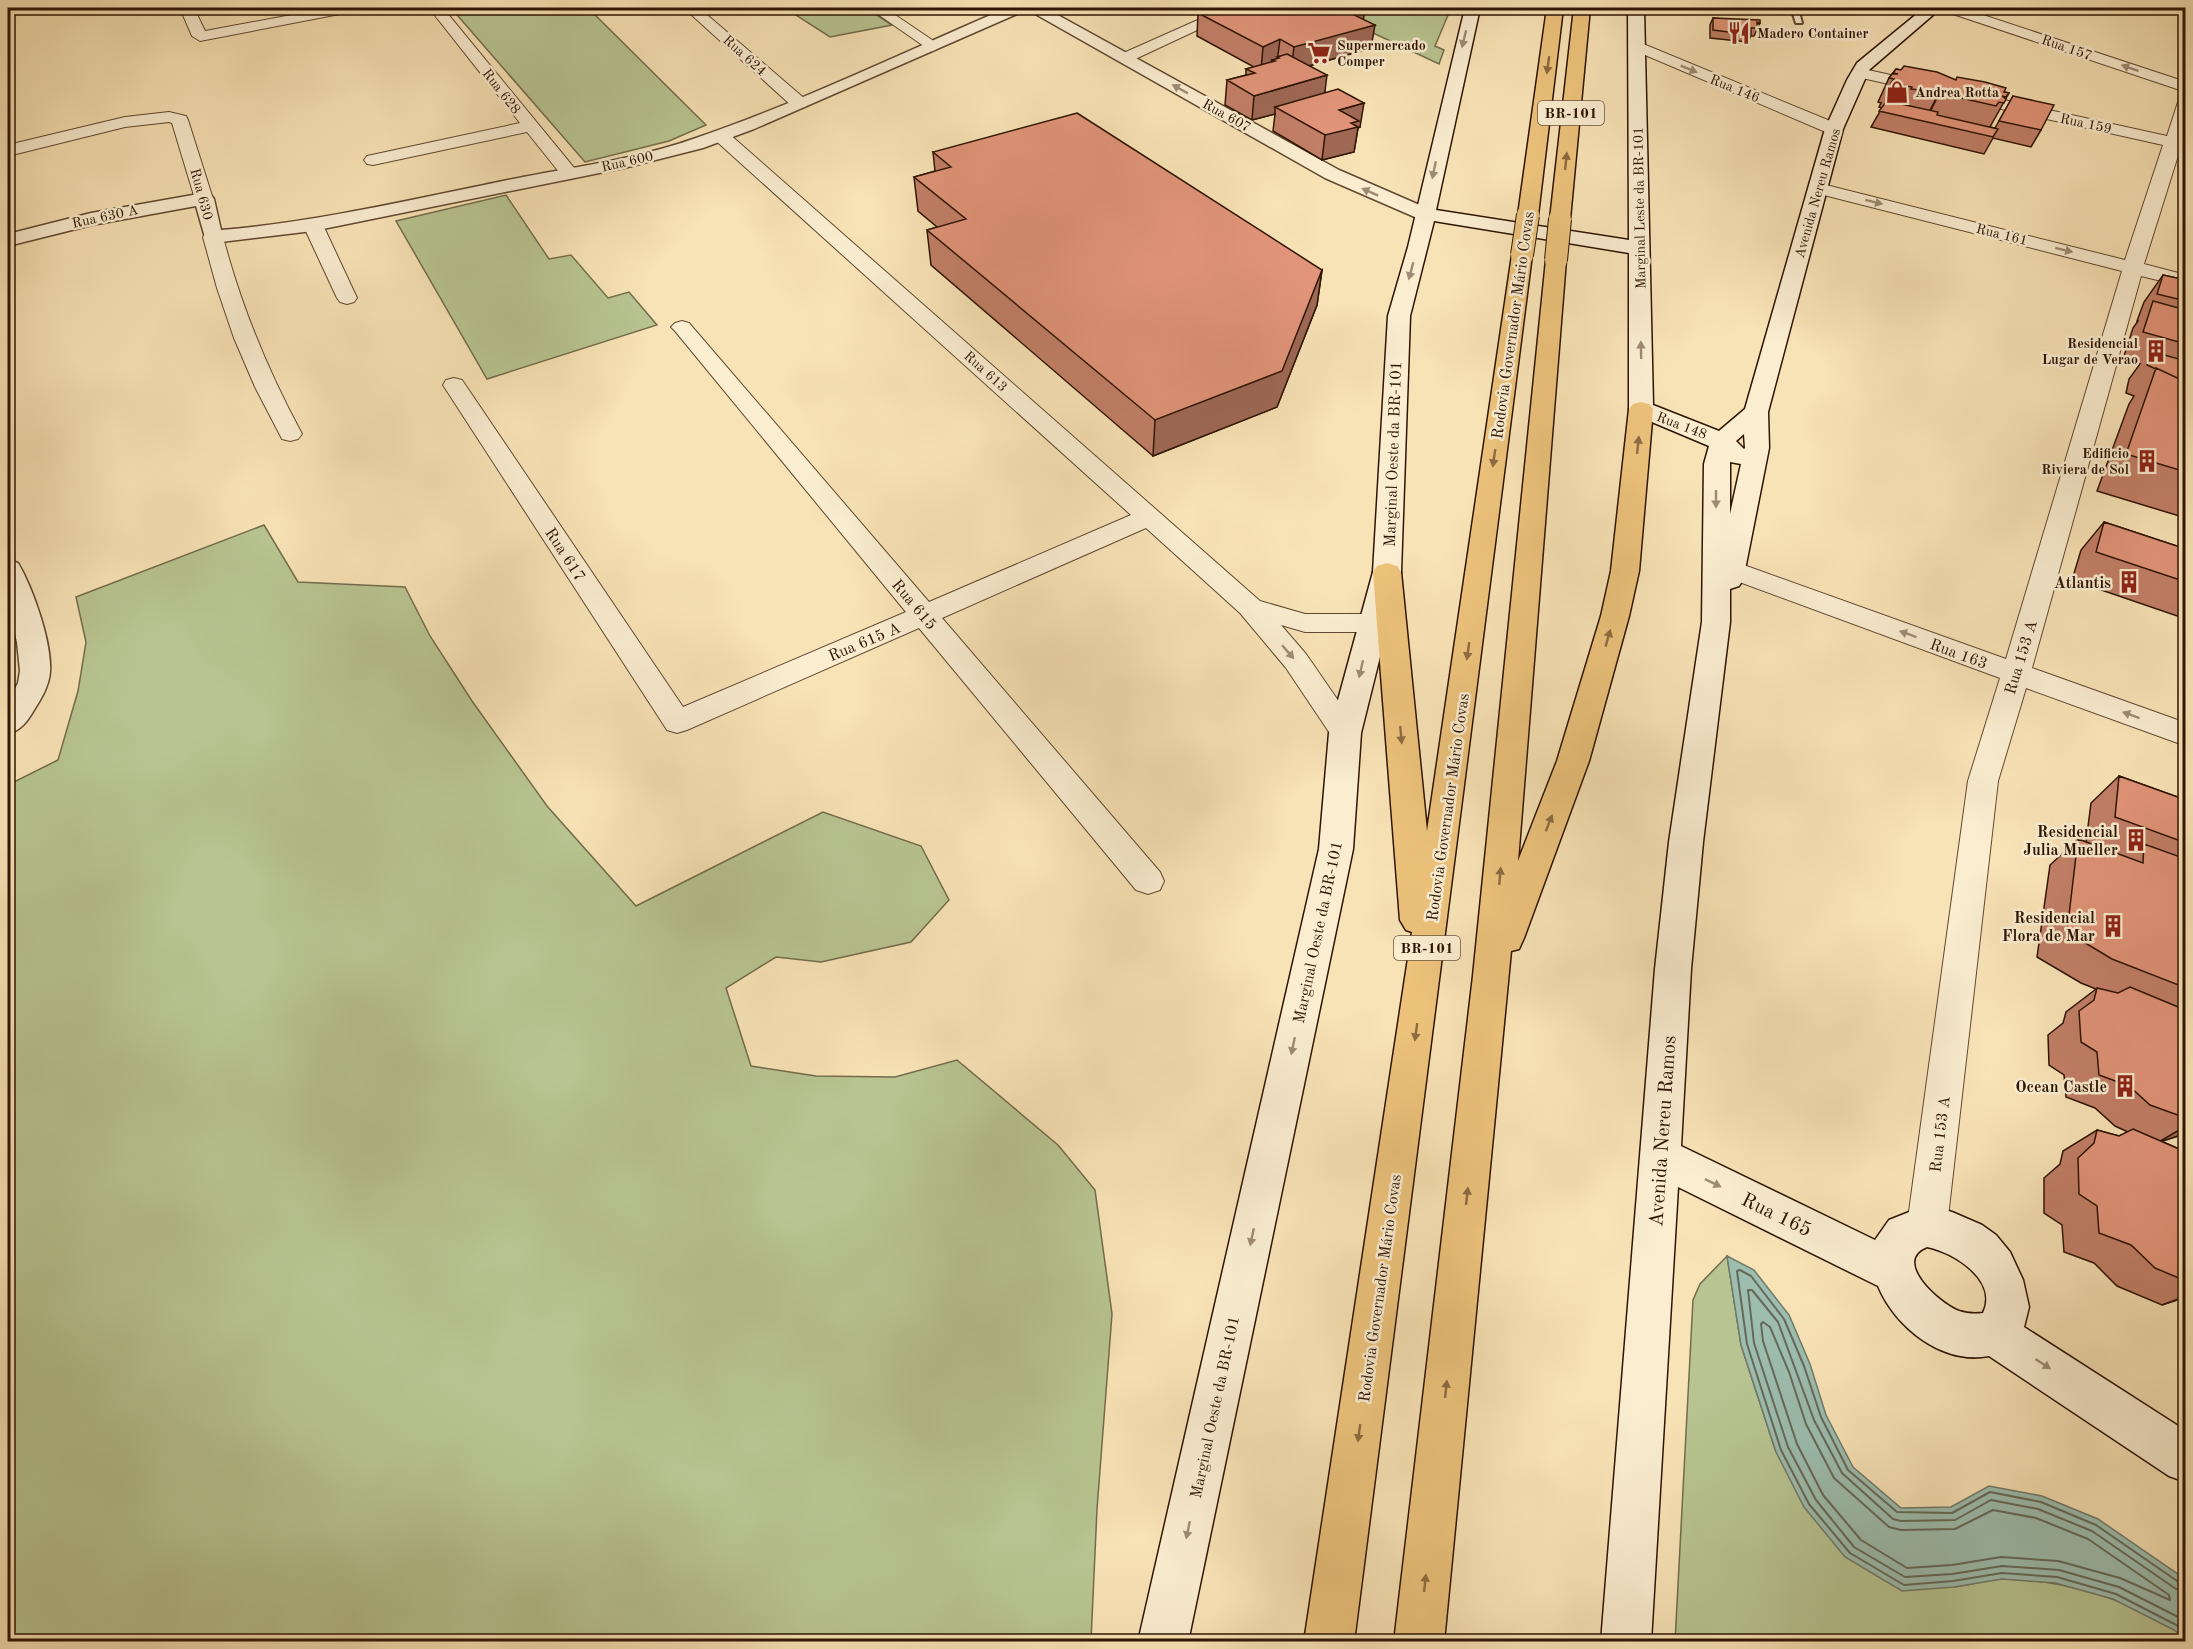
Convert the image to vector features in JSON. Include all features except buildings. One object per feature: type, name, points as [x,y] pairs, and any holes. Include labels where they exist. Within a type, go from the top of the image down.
[{"type":"highway","name":"Rodovia Governador Mário Covas","points":[[1419,1641],[1491,976],[1539,257],[1528,215],[1555,8]]},
{"type":"highway","name":"Rodovia Governador Mário Covas","points":[[1329,1641],[1423,979],[1539,257],[1560,219],[1582,8]]},
{"type":"highway","points":[[1491,976],[1573,761],[1615,616],[1625,571],[1641,409]]},
{"type":"highway","points":[[1387,572],[1423,979]]},
{"type":"main road","name":"Rua 600","points":[[213,237],[314,225],[664,153],[721,135],[1018,8]]},
{"type":"main road","name":"Rua 607","points":[[1035,8],[1332,174],[1376,195],[1424,214],[1640,248]]},
{"type":"main road","name":"Marginal Oeste da BR-101","points":[[1163,1641],[1336,849],[1345,732],[1387,572],[1399,316],[1472,8]]},
{"type":"main road","name":"Marginal Leste da BR-101","points":[[1636,8],[1641,409]]},
{"type":"main road","name":"Avenida Nereu Ramos","points":[[1716,622],[1732,570],[1751,482],[1757,448],[1756,412],[1834,129],[1859,73],[1886,46],[1933,8]]},
{"type":"main road","name":"Rua 630","points":[[204,198],[213,237]]},
{"type":"main road","name":"Rua 630 A","points":[[8,240],[91,219],[204,198]]},
{"type":"main road","name":"Rua 148","points":[[1641,409],[1722,441]]},
{"type":"main road","points":[[1751,482],[1734,449],[1722,441],[1756,412]]},
{"type":"main road","name":"Avenida Nereu Ramos","points":[[1626,1641],[1678,923],[1716,622],[1716,482],[1722,441]]},
{"type":"main road","points":[[8,569],[24,611],[32,644],[34,681],[20,710],[8,723]]},
{"type":"main road","name":"Rua 165","points":[[1660,1157],[1893,1271]]},
{"type":"main road","points":[[1927,1226],[1946,1230],[1969,1240],[1988,1257],[2002,1278],[2009,1300],[2007,1319],[1994,1333],[1972,1336],[1947,1330],[1923,1316],[1904,1294],[1893,1271],[1893,1250],[1899,1237],[1911,1229],[1927,1226]]},
{"type":"main road","points":[[1994,1333],[2186,1459]]},
{"type":"street","points":[[187,8],[200,36],[350,8]]},
{"type":"street","name":"Rua 628","points":[[436,8],[569,173]]},
{"type":"street","name":"Rua 624","points":[[691,8],[799,103]]},
{"type":"street","points":[[876,8],[933,46]]},
{"type":"street","name":"Rua 157","points":[[1949,8],[2186,87]]},
{"type":"street","points":[[1125,58],[1218,15]]},
{"type":"street","name":"Rua 146","points":[[1636,46],[1834,129]]},
{"type":"street","name":"Rua 159","points":[[1859,73],[2172,142]]},
{"type":"street","name":"Rua 153 A","points":[[1927,1226],[1983,781],[2133,267],[2186,102]]},
{"type":"street","name":"Rua 630","points":[[8,151],[152,116],[172,116],[180,120],[204,198]]},
{"type":"street","points":[[374,160],[531,126]]},
{"type":"street","name":"Rua 613","points":[[721,135],[1250,607],[1296,661],[1345,732]]},
{"type":"street","name":"Rua 161","points":[[1818,188],[2186,281]]},
{"type":"street","points":[[314,225],[347,298]]},
{"type":"street","name":"Rua 630","points":[[213,237],[225,282],[256,364],[290,434]]},
{"type":"street","name":"Rua 615","points":[[682,327],[1148,881]]},
{"type":"street","name":"Rua 617","points":[[454,385],[677,722]]},
{"type":"street","name":"Rua 615 A","points":[[677,722],[1149,517]]},
{"type":"street","name":"Rua 163","points":[[1732,570],[2186,735]]},
{"type":"street","name":"Rua 613","points":[[1250,607],[1305,623],[1372,623]]},
{"type":"lane","points":[[1794,8],[1799,21]]},
{"type":"green space","points":[[451,8],[588,8],[706,125],[669,141],[585,162]]},
{"type":"green space","points":[[866,8],[892,25],[830,37],[788,10]]},
{"type":"green space","points":[[1320,8],[1451,8],[1435,46],[1444,50],[1439,64]]},
{"type":"green space","points":[[506,195],[549,259],[571,255],[608,298],[629,292],[657,325],[487,379],[396,221]]},
{"type":"green space","points":[[264,525],[298,582],[405,587],[430,636],[472,701],[547,806],[636,906],[823,812],[921,846],[949,900],[911,942],[821,962],[776,957],[726,988],[751,1066],[816,1076],[895,1077],[957,1060],[1058,1145],[1095,1190],[1112,1314],[1097,1509],[1091,1641],[8,1641],[8,785],[58,760],[78,691],[86,642],[76,597]]},
{"type":"green space","points":[[1727,1256],[1741,1345],[1776,1452],[1954,1587],[2004,1579],[2028,1580],[2075,1588],[2145,1613],[2186,1638],[2185,1642],[1675,1642],[1693,1300],[1700,1284]]},
{"type":"water","points":[[1727,1256],[1754,1270],[1789,1315],[1810,1364],[1826,1415],[1853,1467],[1901,1508],[1951,1507],[1989,1486],[2042,1496],[2098,1519],[2185,1579],[2185,1638],[2113,1599],[2055,1583],[2002,1579],[1954,1587],[1902,1591],[1845,1557],[1804,1507],[1776,1452],[1741,1345]]},
{"type":"place","name":"Madero Container","points":[[1739,33]]},
{"type":"place","name":"Supermercado Comper","points":[[1319,53]]},
{"type":"place","name":"Andrea Rotta","points":[[1897,92]]},
{"type":"place","name":"Residencial Lugar de Verao","points":[[2156,351]]},
{"type":"place","name":"Edificio Riviera de Sol","points":[[2147,461]]},
{"type":"place","name":"Atlantis","points":[[2129,582]]},
{"type":"place","name":"Residencial Julia Mueller","points":[[2136,840]]},
{"type":"place","name":"Residencial Flora de Mar","points":[[2113,926]]},
{"type":"place","name":"Ocean Castle","points":[[2125,1086]]}]
